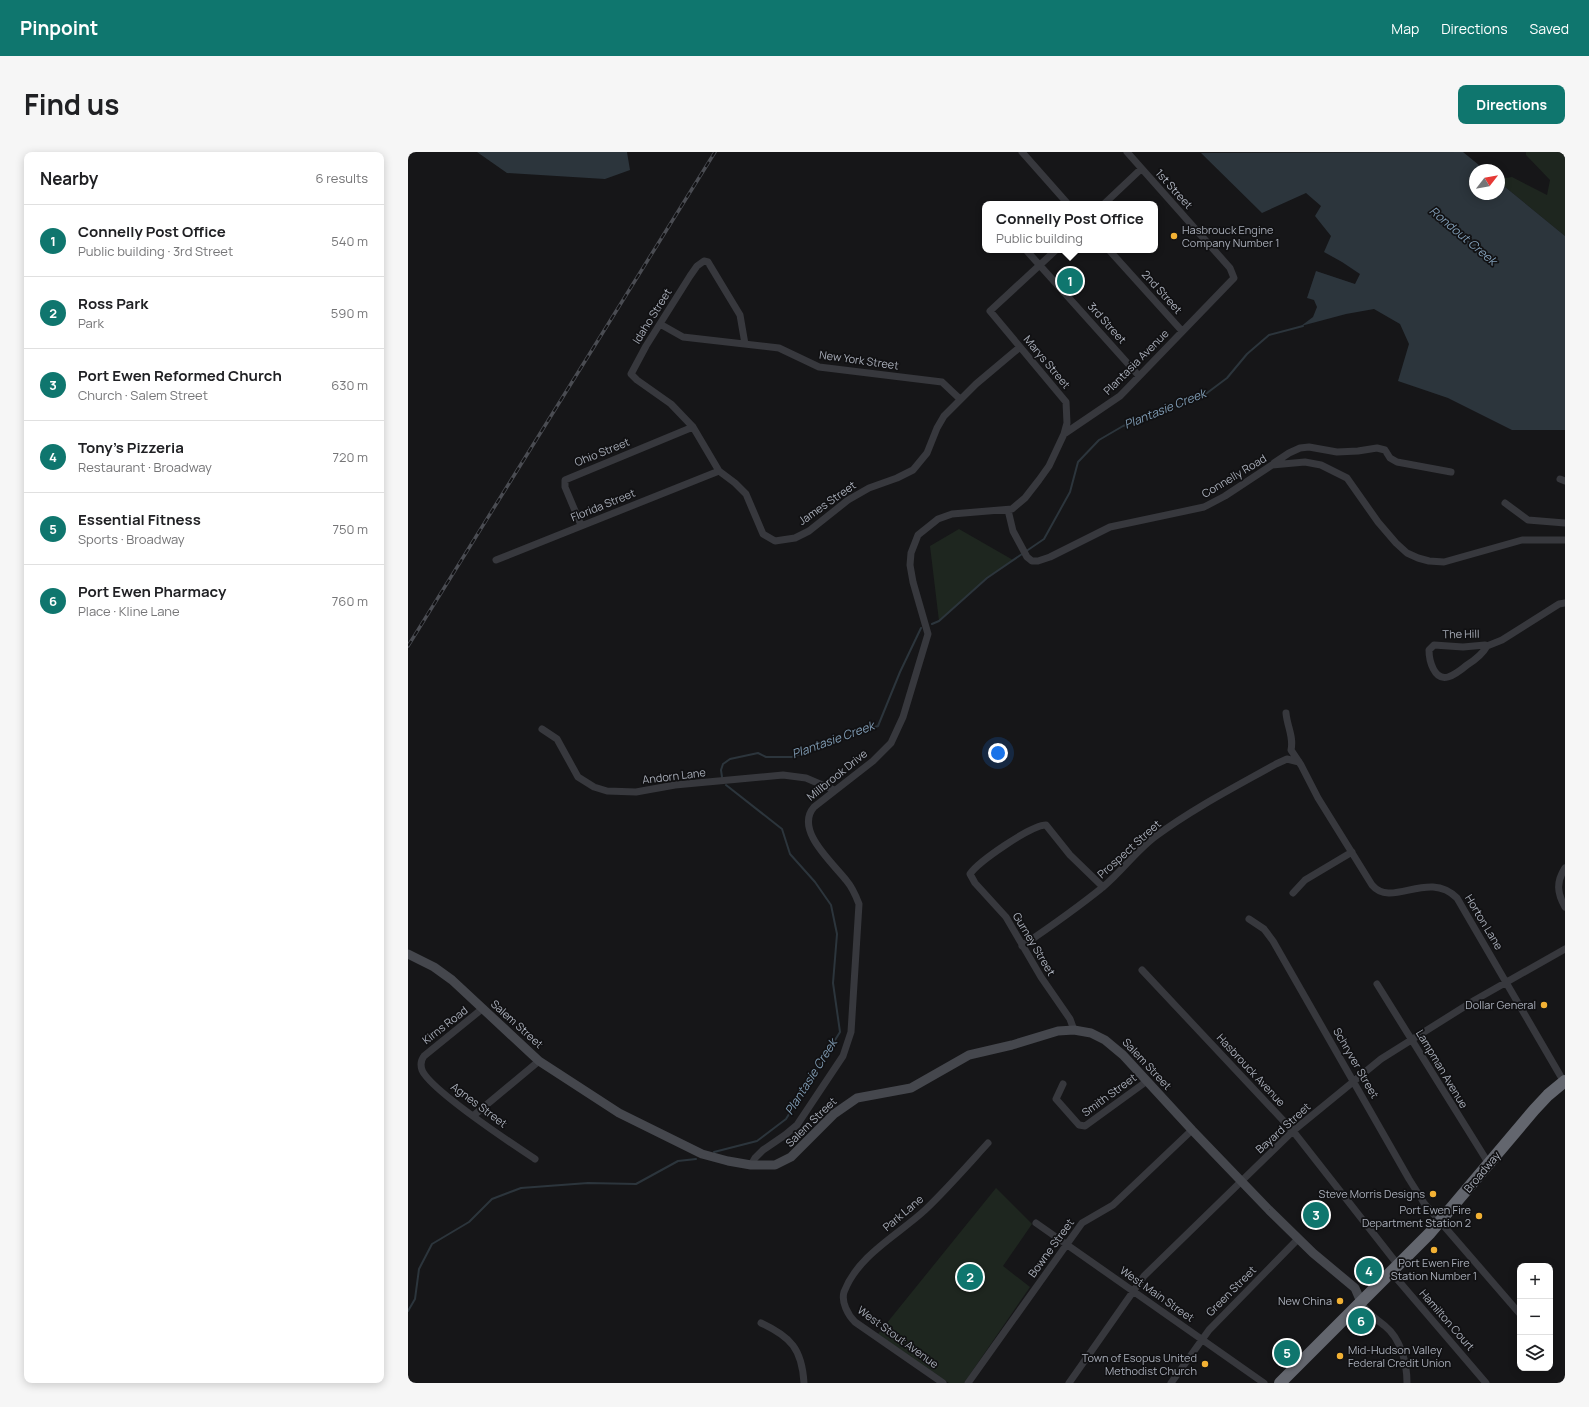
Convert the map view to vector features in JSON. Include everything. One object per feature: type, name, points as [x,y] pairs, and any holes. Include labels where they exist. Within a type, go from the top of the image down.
[{"type":"highway","name":"Broadway","points":[[1280,1383],[1395,1269],[1440,1222],[1534,1110],[1565,1081]]},
{"type":"street","points":[[1023,152],[1065,201]]},
{"type":"street","name":"1st Street","points":[[1127,152],[1230,268],[1234,278]]},
{"type":"street","points":[[1107,201],[1141,169]]},
{"type":"street","name":"3rd Street","points":[[1029,253],[1139,376]]},
{"type":"street","points":[[1040,266],[1053,253]]},
{"type":"street","name":"2nd Street","points":[[1112,253],[1182,331]]},
{"type":"street","name":"Idaho Street","points":[[640,382],[631,374],[632,370],[690,276],[703,261],[706,260],[708,262],[740,315],[745,344]]},
{"type":"street","name":"Marys Street","points":[[1040,266],[990,311],[1066,402],[1067,423],[1064,434]]},
{"type":"street","name":"Plantasia Avenue","points":[[1064,434],[1114,401],[1234,278]]},
{"type":"street","name":"New York Street","points":[[660,324],[683,337],[779,348],[819,367],[942,382],[960,399]]},
{"type":"street","name":"James Street","points":[[640,382],[671,404],[693,427],[719,471],[735,483],[746,494],[763,534],[775,541],[794,538],[809,531],[848,500],[869,488],[906,474],[919,466],[927,453],[937,428],[944,416],[960,399],[1020,347]]},
{"type":"street","name":"Ohio Street","points":[[581,525],[565,488],[565,480],[693,427]]},
{"type":"street","points":[[1008,510],[1025,498],[1040,480],[1049,466],[1064,434]]},
{"type":"street","points":[[1272,465],[1300,448],[1309,447],[1347,452],[1377,448],[1382,449],[1396,462],[1452,472]]},
{"type":"street","name":"Connelly Road","points":[[1008,510],[1013,531],[1027,557],[1032,561],[1038,561],[1050,557],[1110,527],[1204,507],[1225,496],[1272,465],[1295,462],[1321,465],[1347,478],[1378,522],[1396,543],[1407,553],[1429,561],[1444,562],[1522,540],[1565,540]]},
{"type":"street","name":"Florida Street","points":[[496,560],[719,471]]},
{"type":"street","points":[[1505,504],[1528,520],[1565,523]]},
{"type":"street","name":"Millbrook Drive","points":[[752,1165],[754,1158],[785,1135],[802,1119],[843,1056],[850,1032],[859,904],[851,886],[821,851],[814,840],[808,822],[810,811],[834,790],[873,761],[891,743],[903,717],[928,634],[913,582],[910,565],[911,553],[918,535],[938,519],[952,514],[1008,510]]},
{"type":"street","name":"The Hill","points":[[1487,646],[1480,656],[1449,677],[1443,678],[1437,674],[1429,658],[1429,650],[1434,645],[1487,646],[1502,640],[1559,604],[1565,603]]},
{"type":"street","name":"Horton Lane","points":[[1286,713],[1287,726],[1293,741],[1291,750],[1318,798],[1372,884],[1380,892],[1390,894],[1435,886],[1452,894],[1462,905],[1565,1081]]},
{"type":"street","name":"Andorn Lane","points":[[542,729],[558,739],[578,777],[594,787],[607,791],[636,792],[675,785],[783,775],[806,778],[834,790]]},
{"type":"street","name":"Prospect Street","points":[[1022,946],[1065,917],[1103,886],[1154,837],[1201,806],[1287,759],[1299,762]]},
{"type":"street","name":"Gurney Street","points":[[1074,1030],[1070,1019],[1002,913],[975,883],[970,874],[1016,838],[1043,824],[1048,826],[1070,855],[1103,886]]},
{"type":"street","points":[[1293,893],[1305,880],[1352,852]]},
{"type":"street","points":[[1565,868],[1560,878],[1558,888],[1559,896],[1565,907]]},
{"type":"street","name":"Schryver Street","points":[[1249,919],[1264,929],[1273,941],[1424,1203],[1517,1311]]},
{"type":"street","name":"Bayard Street","points":[[1069,1383],[1144,1276],[1294,1131],[1381,1059],[1506,982],[1565,949]]},
{"type":"street","name":"Salem Street","points":[[408,954],[434,967],[452,980],[539,1061],[619,1113],[666,1138],[702,1154],[728,1161],[752,1165],[775,1165],[791,1157],[834,1114],[857,1098],[910,1088],[959,1059],[969,1055],[1012,1045],[1058,1031],[1074,1030],[1092,1033],[1110,1043],[1298,1239],[1355,1288],[1361,1302]]},
{"type":"street","name":"Hasbrouck Avenue","points":[[1142,970],[1294,1131],[1395,1269]]},
{"type":"street","name":"Lampman Avenue","points":[[1377,984],[1488,1164]]},
{"type":"street","name":"Kirns Road","points":[[422,1059],[430,1050],[482,1009]]},
{"type":"street","name":"Agnes Street","points":[[422,1059],[421,1069],[424,1074],[472,1116],[535,1160]]},
{"type":"street","points":[[472,1116],[539,1061]]},
{"type":"street","name":"Smith Street","points":[[1063,1084],[1056,1100],[1080,1125],[1084,1126],[1147,1081]]},
{"type":"street","name":"Bowne Street","points":[[968,1383],[1082,1223],[1113,1206],[1192,1130]]},
{"type":"street","name":"Park Lane","points":[[845,1305],[844,1293],[863,1262],[883,1244],[912,1222],[941,1195],[988,1143]]},
{"type":"street","name":"West Main Street","points":[[1036,1224],[1264,1383]]},
{"type":"street","name":"Green Street","points":[[1171,1383],[1201,1339],[1221,1316],[1298,1239]]},
{"type":"street","name":"Hamilton Court","points":[[1395,1269],[1486,1383]]},
{"type":"street","points":[[1361,1302],[1364,1308],[1396,1338],[1407,1372],[1407,1383]]},
{"type":"street","name":"West Stout Avenue","points":[[845,1305],[848,1313],[855,1322],[943,1383]]},
{"type":"street","points":[[761,1323],[785,1336],[791,1342],[800,1359],[804,1383]]},
{"type":"shaded area","points":[[1526,152],[1565,152],[1565,236],[1505,187],[1505,178],[1512,177],[1547,195],[1550,180],[1526,155]]},
{"type":"shaded area","points":[[959,529],[1013,560],[987,578],[939,621],[930,546]]},
{"type":"shaded area","points":[[996,1188],[1032,1224],[1003,1266],[1030,1287],[964,1383],[949,1383],[878,1334]]},
{"type":"water","points":[[477,152],[627,152],[630,170],[605,179],[507,173]]},
{"type":"water","name":"Rondout Creek","points":[[1463,152],[1478,164],[1469,164],[1469,200],[1505,200],[1505,187],[1565,236],[1565,430],[1512,430],[1448,398],[1398,381],[1409,344],[1400,324],[1374,309],[1346,314],[1301,326],[1313,317],[1317,307],[1314,300],[1307,298],[1316,271],[1355,284],[1360,274],[1324,252],[1331,236],[1315,216],[1321,206],[1306,193],[1262,213],[1201,153]]},
{"type":"waterway","name":"Plantasie Creek","points":[[932,624],[939,621],[987,578],[1044,539],[1070,492],[1078,462],[1099,440],[1123,426],[1203,396],[1227,378],[1247,354],[1269,335],[1303,326]]},
{"type":"waterway","name":"Plantasie Creek","points":[[722,777],[721,770],[723,764],[730,759],[758,753],[766,757],[792,757],[878,726],[900,672],[921,628]]},
{"type":"waterway","name":"Plantasie Creek","points":[[714,1152],[757,1141],[786,1119],[840,1032],[833,983],[837,934],[831,905],[815,882],[790,854],[782,829],[726,785]]},
{"type":"waterway","name":"Plantasie Creek","points":[[408,1311],[415,1299],[419,1269],[432,1244],[469,1222],[492,1199],[521,1188],[588,1183],[636,1184],[678,1161],[696,1159]]},
{"type":"railway","points":[[408,646],[715,152]]},
{"type":"place","name":"Hasbrouck Engine Company Number 1","points":[[1174,236]]},
{"type":"place","name":"Connelly Post Office","points":[[1070,281]]},
{"type":"place","name":"Dollar General","points":[[1544,1005]]},
{"type":"place","name":"Steve Morris Designs","points":[[1433,1194]]},
{"type":"place","name":"Port Ewen Reformed Church","points":[[1316,1215]]},
{"type":"place","name":"Port Ewen Fire Department Station 2","points":[[1479,1216]]},
{"type":"place","name":"Port Ewen Fire Station Number 1","points":[[1434,1250]]},
{"type":"place","name":"Tony's Pizzeria","points":[[1369,1271]]},
{"type":"place","name":"Ross Park","points":[[970,1277]]},
{"type":"place","name":"New China","points":[[1340,1301]]},
{"type":"place","name":"Port Ewen Pharmacy","points":[[1361,1321]]},
{"type":"place","name":"Essential Fitness","points":[[1287,1353]]},
{"type":"place","name":"Mid-Hudson Valley Federal Credit Union","points":[[1340,1356]]},
{"type":"place","name":"Town of Esopus United Methodist Church","points":[[1205,1364]]}]
